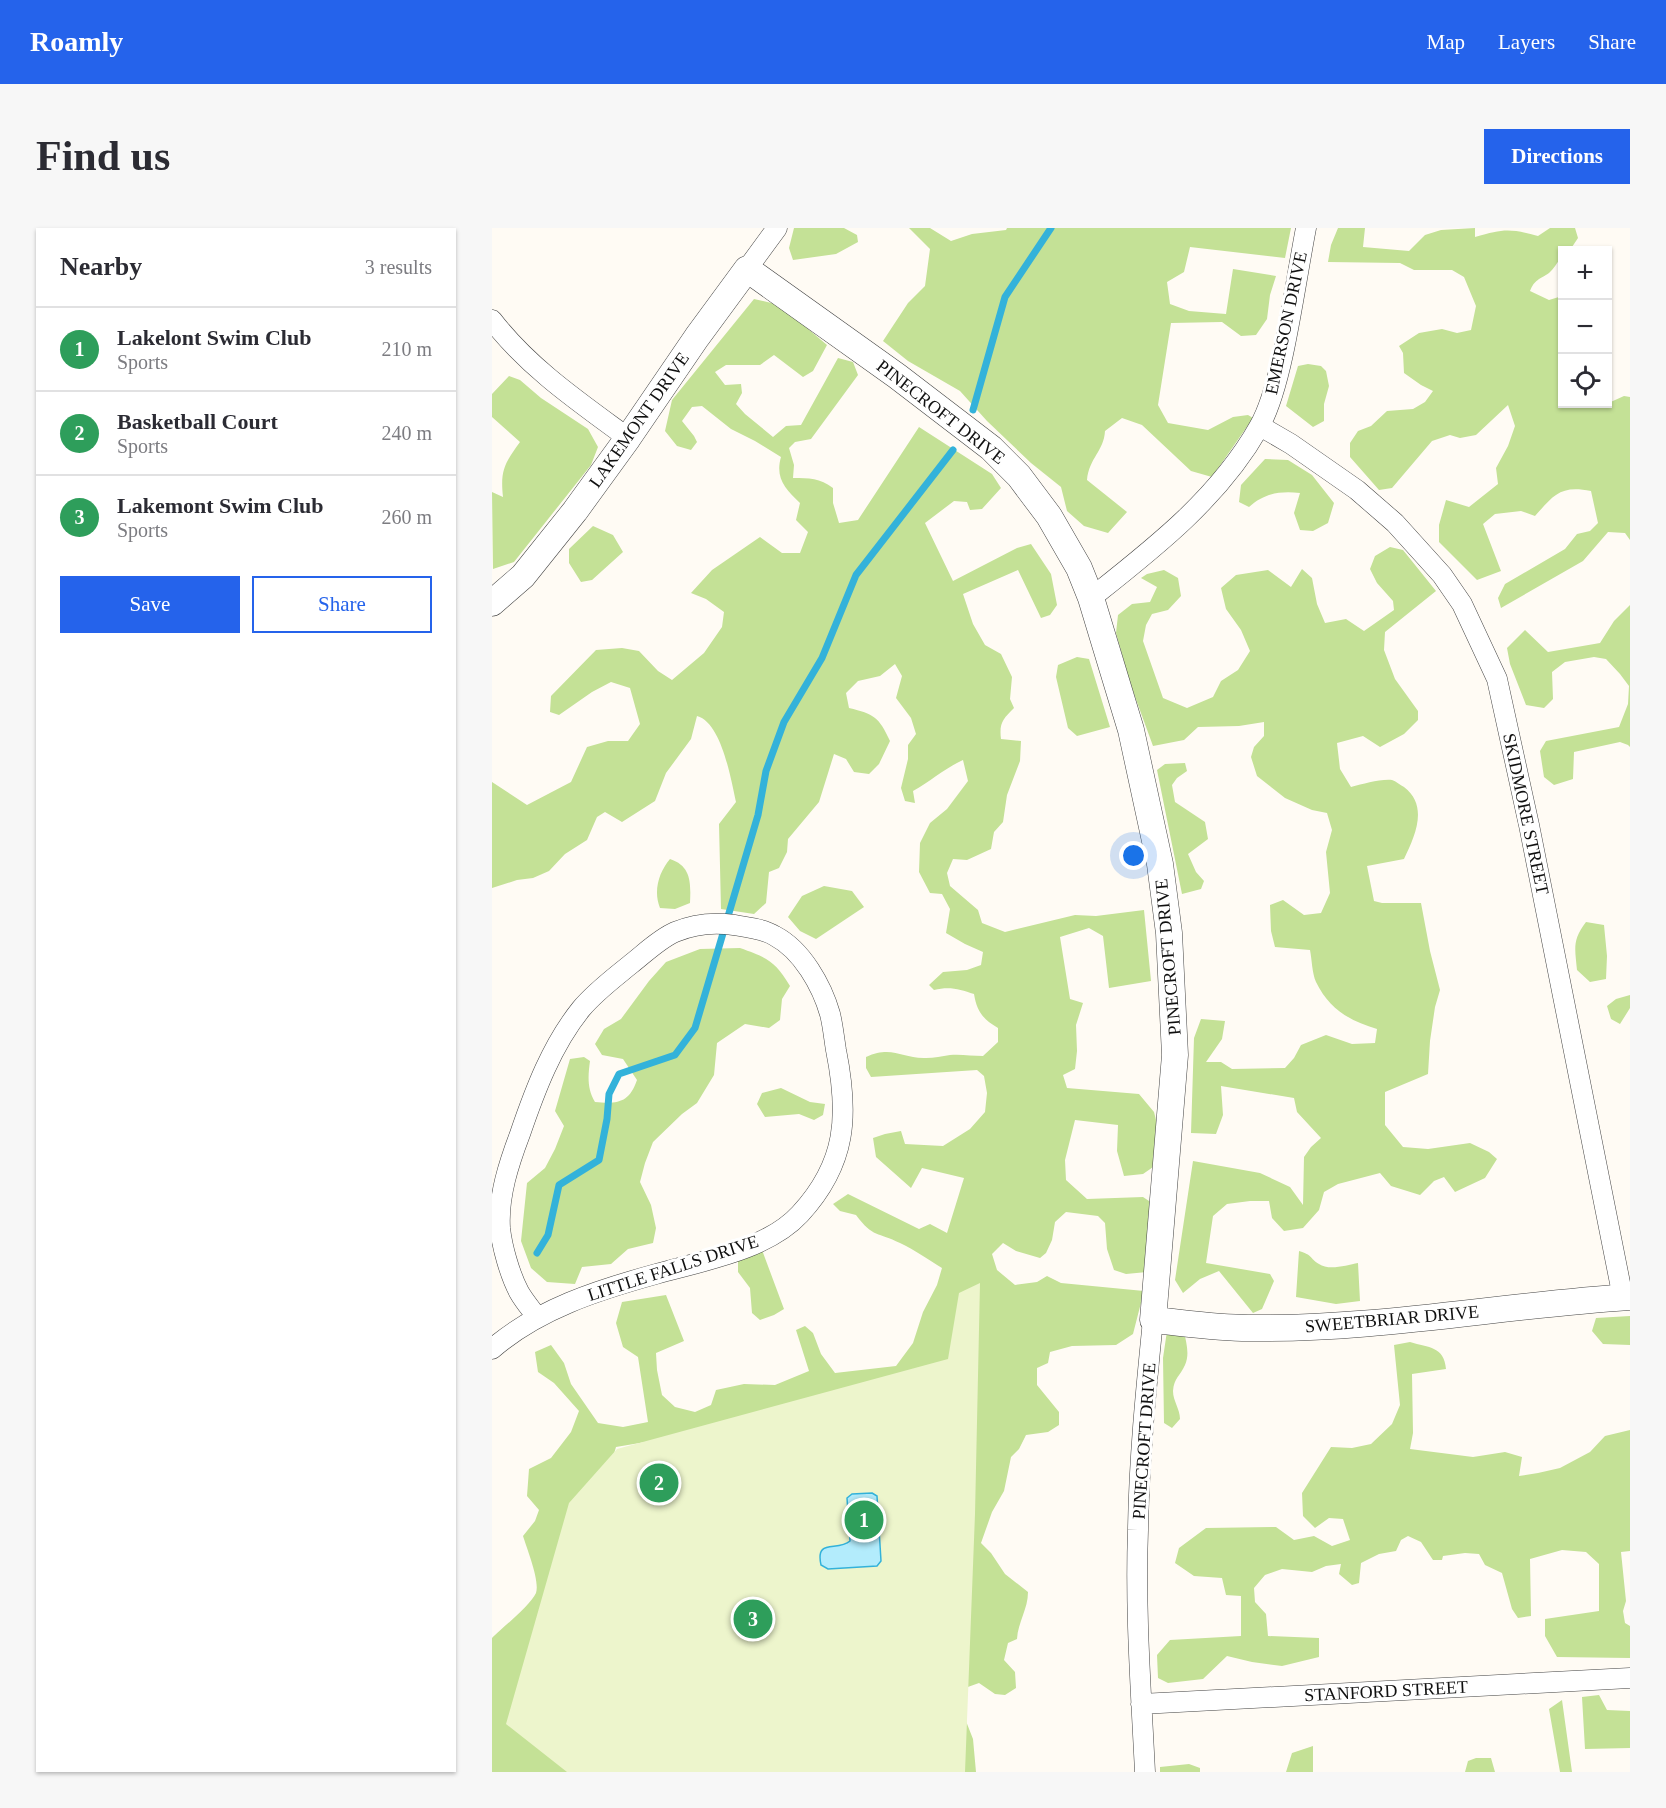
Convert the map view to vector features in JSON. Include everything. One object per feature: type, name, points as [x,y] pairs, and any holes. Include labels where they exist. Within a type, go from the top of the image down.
[{"type":"street","name":"LAKEMONT DRIVE","points":[[492,603],[523,576],[575,512],[696,338],[777,228]]},
{"type":"street","name":"EMERSON DRIVE","points":[[1091,598],[1155,547],[1189,516],[1229,473],[1260,426],[1277,380],[1290,323],[1306,228]]},
{"type":"street","name":"PINECROFT DRIVE","points":[[747,269],[897,376],[991,448],[1019,476],[1049,516],[1078,568],[1091,598],[1131,730],[1160,864],[1169,933],[1175,1055],[1141,1447],[1137,1532],[1138,1624],[1145,1772]]},
{"type":"street","points":[[492,320],[545,375],[628,438]]},
{"type":"street","name":"SKIDMORE STREET","points":[[1260,426],[1291,444],[1357,490],[1395,523],[1442,575],[1462,604],[1497,679],[1626,1297]]},
{"type":"street","name":"LITTLE FALLS DRIVE","points":[[492,1349],[507,1336],[537,1317],[614,1286],[712,1258],[771,1236],[798,1216],[818,1192],[842,1139],[844,1100],[838,1056],[830,1014],[816,980],[798,954],[776,936],[748,927],[717,923],[672,933],[609,982],[584,1005],[564,1031],[527,1114],[502,1192],[500,1228],[508,1263],[519,1292],[537,1317]]},
{"type":"street","name":"SWEETBRIAR DRIVE","points":[[1153,1320],[1246,1328],[1308,1327],[1626,1297]]},
{"type":"street","name":"STANFORD STREET","points":[[1141,1704],[1630,1678]]},
{"type":"green space","points":[[794,228],[844,228],[857,235],[858,242],[836,254],[793,260],[789,248]]},
{"type":"green space","points":[[909,228],[930,228],[951,241],[972,234],[1006,230],[1007,228],[1291,228],[1285,258],[1190,247],[1184,272],[1167,282],[1170,304],[1189,311],[1226,314],[1233,269],[1276,276],[1270,295],[1267,319],[1256,335],[1241,336],[1222,322],[1171,323],[1158,405],[1168,423],[1208,430],[1233,417],[1248,415],[1253,418],[1212,477],[1191,471],[1142,425],[1122,418],[1105,431],[1102,444],[1088,472],[1087,480],[1127,512],[1108,533],[1084,526],[1067,511],[1061,487],[1031,463],[987,421],[960,391],[908,361],[883,341],[908,303],[925,286],[930,249]]},
{"type":"green space","points":[[1338,228],[1365,228],[1363,247],[1409,251],[1425,235],[1441,230],[1475,228],[1475,237],[1506,230],[1538,236],[1550,228],[1575,228],[1578,238],[1573,246],[1558,246],[1558,262],[1549,273],[1536,282],[1530,291],[1549,300],[1558,297],[1558,408],[1612,408],[1612,401],[1624,396],[1630,397],[1630,540],[1625,533],[1608,532],[1583,561],[1501,608],[1498,598],[1505,584],[1565,549],[1577,534],[1590,531],[1598,523],[1591,491],[1572,489],[1558,493],[1535,516],[1521,511],[1495,514],[1483,524],[1501,571],[1477,580],[1439,542],[1439,525],[1446,500],[1469,507],[1498,484],[1496,468],[1508,446],[1515,426],[1508,405],[1476,435],[1460,438],[1450,435],[1432,441],[1392,488],[1379,490],[1350,457],[1350,443],[1358,431],[1371,426],[1387,411],[1413,409],[1425,402],[1433,391],[1404,373],[1403,353],[1399,346],[1419,333],[1442,329],[1457,333],[1471,330],[1476,306],[1464,277],[1452,270],[1414,270],[1400,263],[1328,262],[1331,245]]},
{"type":"green space","points":[[754,299],[780,305],[827,345],[813,371],[803,377],[774,355],[760,365],[726,365],[715,372],[725,385],[741,384],[742,393],[736,404],[773,437],[786,426],[801,425],[838,358],[853,362],[858,375],[811,439],[795,442],[789,448],[794,465],[793,478],[814,479],[833,488],[833,503],[839,523],[858,520],[919,427],[992,474],[1001,488],[982,509],[970,510],[967,502],[954,501],[925,523],[953,581],[1017,548],[1031,544],[1051,574],[1057,605],[1050,615],[1041,618],[1018,570],[963,594],[973,624],[985,645],[1001,654],[1012,677],[1010,699],[1014,708],[1003,722],[1001,739],[1021,741],[1020,761],[1007,795],[1003,822],[994,832],[991,849],[967,860],[953,859],[947,873],[950,886],[978,910],[982,923],[1005,932],[1075,915],[1096,916],[1144,910],[1151,981],[1109,988],[1103,936],[1089,928],[1060,937],[1070,999],[1083,1003],[1076,1025],[1075,1069],[1063,1075],[1067,1088],[1139,1094],[1154,1112],[1160,1136],[1156,1165],[1143,1174],[1124,1176],[1117,1151],[1118,1125],[1075,1120],[1065,1160],[1066,1180],[1087,1199],[1143,1197],[1155,1205],[1147,1272],[1126,1274],[1114,1270],[1107,1249],[1105,1223],[1098,1216],[1066,1212],[1055,1222],[1052,1240],[1046,1253],[1040,1258],[1016,1251],[1003,1243],[992,1254],[997,1270],[1015,1285],[1037,1282],[1047,1276],[1061,1283],[1144,1291],[1133,1334],[1116,1345],[1072,1346],[1050,1352],[1048,1363],[1037,1368],[1037,1385],[1059,1412],[1059,1425],[1048,1432],[1026,1435],[1019,1449],[1011,1457],[1004,1491],[992,1512],[981,1543],[1005,1574],[1028,1592],[1017,1639],[1008,1643],[1004,1660],[1015,1672],[1016,1688],[1005,1695],[995,1694],[979,1683],[965,1688],[962,1711],[973,1739],[976,1772],[809,1772],[675,1437],[616,1447],[606,1481],[783,1772],[492,1772],[492,1638],[528,1604],[537,1588],[535,1573],[523,1536],[535,1521],[539,1510],[527,1496],[529,1469],[551,1458],[571,1432],[579,1411],[554,1383],[538,1372],[535,1352],[551,1345],[564,1363],[571,1384],[598,1423],[623,1427],[648,1422],[638,1357],[623,1347],[616,1323],[622,1302],[666,1295],[684,1341],[656,1353],[662,1395],[675,1407],[695,1412],[711,1405],[716,1390],[744,1384],[775,1385],[809,1371],[796,1330],[805,1326],[813,1333],[821,1354],[835,1373],[896,1366],[913,1343],[923,1312],[937,1285],[942,1268],[906,1246],[872,1231],[856,1215],[840,1211],[833,1204],[848,1194],[919,1229],[930,1224],[947,1233],[964,1178],[922,1168],[911,1188],[876,1157],[873,1138],[901,1131],[905,1144],[943,1146],[970,1129],[985,1112],[987,1093],[984,1076],[977,1070],[871,1077],[866,1068],[866,1057],[883,1052],[918,1058],[954,1055],[983,1056],[998,1042],[998,1028],[982,1014],[974,994],[945,988],[934,990],[929,985],[943,972],[967,970],[981,965],[983,952],[946,933],[950,909],[942,894],[930,893],[919,872],[920,843],[930,823],[947,809],[968,781],[963,760],[913,791],[915,803],[905,801],[901,788],[908,759],[908,745],[916,734],[911,718],[896,698],[902,676],[895,664],[880,676],[858,681],[846,693],[849,708],[875,718],[890,741],[879,764],[869,774],[854,772],[846,759],[834,754],[819,802],[788,839],[787,852],[779,868],[769,872],[766,903],[754,914],[721,909],[719,824],[736,802],[719,740],[706,721],[697,716],[691,739],[666,773],[655,801],[622,822],[605,812],[597,817],[587,840],[565,854],[549,871],[533,878],[517,880],[492,888],[492,782],[527,805],[571,782],[587,747],[608,741],[628,741],[640,724],[630,688],[611,682],[559,715],[550,712],[551,696],[596,650],[622,648],[639,651],[658,671],[672,680],[704,653],[722,627],[724,612],[706,599],[691,593],[712,570],[760,537],[782,553],[800,553],[808,532],[796,520],[800,503],[786,488],[780,477],[781,457],[731,429],[702,406],[692,407],[682,421],[697,442],[691,450],[677,446],[665,431],[672,400]]},
{"type":"green space","points":[[1308,364],[1321,366],[1326,371],[1329,386],[1324,404],[1324,421],[1313,427],[1286,406],[1298,366]]},
{"type":"green space","points":[[509,376],[520,380],[541,398],[588,429],[598,447],[591,465],[514,562],[493,569],[492,492],[503,497],[503,473],[520,442],[492,417],[492,394]]},
{"type":"green space","points":[[1265,459],[1288,460],[1312,475],[1334,503],[1328,523],[1313,531],[1300,530],[1294,513],[1300,493],[1273,494],[1249,507],[1239,502],[1241,485]]},
{"type":"green space","points":[[593,526],[613,535],[623,552],[592,580],[581,582],[569,563],[569,549]]},
{"type":"green space","points":[[1390,547],[1403,550],[1436,591],[1385,632],[1384,650],[1395,679],[1418,711],[1418,720],[1404,734],[1380,747],[1363,736],[1337,743],[1340,769],[1351,787],[1392,780],[1404,787],[1416,803],[1418,822],[1404,859],[1367,866],[1374,901],[1421,903],[1440,990],[1430,1041],[1428,1074],[1385,1092],[1385,1125],[1403,1147],[1428,1149],[1470,1143],[1489,1152],[1497,1159],[1485,1178],[1455,1192],[1444,1177],[1434,1181],[1420,1195],[1391,1186],[1380,1173],[1338,1184],[1324,1192],[1319,1210],[1303,1228],[1284,1231],[1272,1218],[1269,1201],[1227,1204],[1213,1216],[1206,1263],[1270,1274],[1274,1281],[1262,1309],[1253,1313],[1219,1271],[1200,1279],[1183,1293],[1175,1280],[1193,1161],[1260,1173],[1290,1187],[1303,1205],[1304,1157],[1321,1138],[1297,1112],[1294,1098],[1221,1086],[1223,1115],[1216,1134],[1191,1133],[1194,1038],[1201,1019],[1225,1021],[1222,1039],[1206,1062],[1221,1062],[1232,1069],[1285,1068],[1301,1045],[1326,1035],[1352,1044],[1375,1043],[1377,1029],[1349,1018],[1334,1007],[1316,982],[1310,950],[1275,947],[1271,931],[1270,905],[1283,900],[1304,915],[1321,913],[1330,893],[1326,852],[1332,830],[1327,813],[1312,810],[1285,798],[1257,776],[1251,757],[1254,747],[1264,736],[1264,722],[1239,726],[1198,727],[1184,740],[1153,746],[1130,683],[1116,633],[1118,615],[1132,604],[1150,602],[1157,587],[1141,578],[1147,574],[1164,570],[1178,578],[1181,596],[1168,610],[1152,614],[1146,625],[1143,641],[1163,698],[1187,708],[1213,697],[1221,681],[1238,670],[1250,651],[1241,630],[1226,609],[1221,588],[1236,575],[1268,570],[1291,587],[1302,569],[1312,578],[1317,604],[1325,623],[1346,619],[1364,631],[1394,610],[1393,601],[1377,583],[1370,569],[1375,556]]},
{"type":"green space","points":[[1630,605],[1630,747],[1620,742],[1574,752],[1573,779],[1554,785],[1544,777],[1540,751],[1546,741],[1619,727],[1628,704],[1629,686],[1606,659],[1594,657],[1565,662],[1552,672],[1553,699],[1544,708],[1526,705],[1510,664],[1507,648],[1525,630],[1548,652],[1600,643],[1614,621]]},
{"type":"green space","points":[[1077,657],[1089,659],[1110,727],[1077,736],[1068,728],[1056,677],[1058,665]]},
{"type":"green space","points":[[1185,763],[1187,771],[1172,785],[1175,802],[1205,822],[1208,839],[1188,854],[1196,872],[1204,881],[1201,889],[1182,894],[1157,770],[1165,764]]},
{"type":"green space","points":[[670,859],[686,870],[690,882],[690,903],[675,909],[660,908],[657,895],[660,876]]},
{"type":"green space","points":[[824,886],[852,891],[864,907],[816,939],[800,931],[788,917],[802,896]]},
{"type":"green space","points":[[1586,922],[1604,925],[1607,956],[1606,979],[1590,982],[1577,970],[1576,940]]},
{"type":"green space","points":[[740,948],[770,961],[790,986],[782,999],[780,1020],[769,1028],[745,1024],[717,1043],[714,1075],[697,1103],[653,1142],[640,1182],[651,1205],[656,1228],[653,1243],[628,1249],[611,1264],[582,1267],[575,1284],[547,1282],[531,1268],[521,1241],[527,1183],[545,1168],[564,1126],[555,1111],[570,1059],[584,1057],[590,1061],[589,1082],[595,1102],[610,1103],[626,1098],[637,1080],[623,1059],[602,1055],[595,1044],[604,1029],[621,1019],[666,962],[700,949]]},
{"type":"green space","points":[[1630,995],[1630,1008],[1620,1024],[1611,1019],[1607,1006],[1616,999]]},
{"type":"green space","points":[[781,1088],[810,1102],[825,1104],[823,1115],[814,1120],[799,1114],[765,1117],[757,1104],[762,1093]]},
{"type":"green space","points":[[762,1250],[784,1309],[760,1320],[752,1313],[750,1288],[738,1272],[738,1259]]},
{"type":"green space","points":[[1299,1251],[1309,1255],[1323,1266],[1338,1267],[1358,1263],[1360,1301],[1336,1304],[1296,1297]]},
{"type":"green space","points":[[980,1283],[975,1514],[965,1772],[567,1772],[506,1724],[569,1503],[617,1449],[948,1359],[959,1293]]},
{"type":"green space","points":[[1630,1316],[1630,1345],[1603,1344],[1592,1331],[1596,1318]]},
{"type":"green space","points":[[1167,1331],[1184,1331],[1187,1344],[1185,1365],[1176,1380],[1173,1395],[1180,1419],[1172,1428],[1164,1423],[1163,1358]]},
{"type":"green space","points":[[1410,1342],[1439,1352],[1445,1361],[1446,1369],[1412,1374],[1413,1433],[1410,1449],[1473,1457],[1505,1452],[1522,1457],[1519,1476],[1560,1468],[1590,1452],[1605,1436],[1630,1430],[1630,1551],[1621,1552],[1626,1601],[1623,1611],[1625,1623],[1630,1626],[1630,1658],[1557,1657],[1545,1636],[1545,1619],[1599,1611],[1599,1564],[1586,1552],[1562,1550],[1530,1559],[1531,1616],[1518,1618],[1512,1609],[1502,1573],[1485,1565],[1479,1554],[1465,1553],[1443,1556],[1442,1560],[1433,1560],[1421,1542],[1408,1536],[1401,1540],[1396,1551],[1379,1554],[1361,1563],[1359,1583],[1352,1585],[1339,1574],[1341,1564],[1326,1566],[1312,1572],[1282,1569],[1265,1575],[1254,1588],[1255,1602],[1266,1614],[1268,1636],[1319,1638],[1319,1657],[1282,1666],[1227,1656],[1203,1679],[1168,1683],[1158,1678],[1157,1655],[1170,1640],[1241,1636],[1241,1596],[1226,1595],[1222,1578],[1194,1576],[1175,1563],[1179,1548],[1206,1528],[1276,1527],[1294,1540],[1314,1536],[1332,1546],[1350,1540],[1343,1519],[1329,1518],[1315,1528],[1303,1516],[1302,1493],[1331,1447],[1352,1448],[1371,1444],[1392,1424],[1400,1405],[1394,1345]]},
{"type":"green space","points":[[1599,1695],[1607,1710],[1630,1711],[1630,1748],[1585,1749],[1582,1697]]},
{"type":"green space","points":[[1562,1700],[1572,1772],[1560,1772],[1549,1709]]},
{"type":"green space","points":[[1313,1746],[1313,1772],[1286,1772],[1292,1753]]},
{"type":"green space","points":[[1476,1758],[1491,1758],[1495,1772],[1465,1772],[1468,1761]]},
{"type":"green space","points":[[1189,1764],[1200,1768],[1200,1772],[1160,1772],[1160,1767]]},
{"type":"water","points":[[872,1493],[877,1496],[881,1561],[877,1566],[828,1569],[821,1565],[821,1551],[824,1548],[839,1546],[850,1541],[847,1498],[852,1494]]},
{"type":"waterway","points":[[973,410],[1005,297],[1051,228]]},
{"type":"waterway","points":[[537,1253],[548,1235],[559,1185],[599,1160],[609,1094],[619,1074],[675,1055],[695,1028],[758,815],[766,771],[784,722],[822,658],[856,575],[953,450]]},
{"type":"place","name":"Basketball Court","points":[[659,1483]]},
{"type":"place","name":"Lakelont Swim Club","points":[[864,1520]]},
{"type":"place","name":"Lakemont Swim Club","points":[[753,1619]]}]
